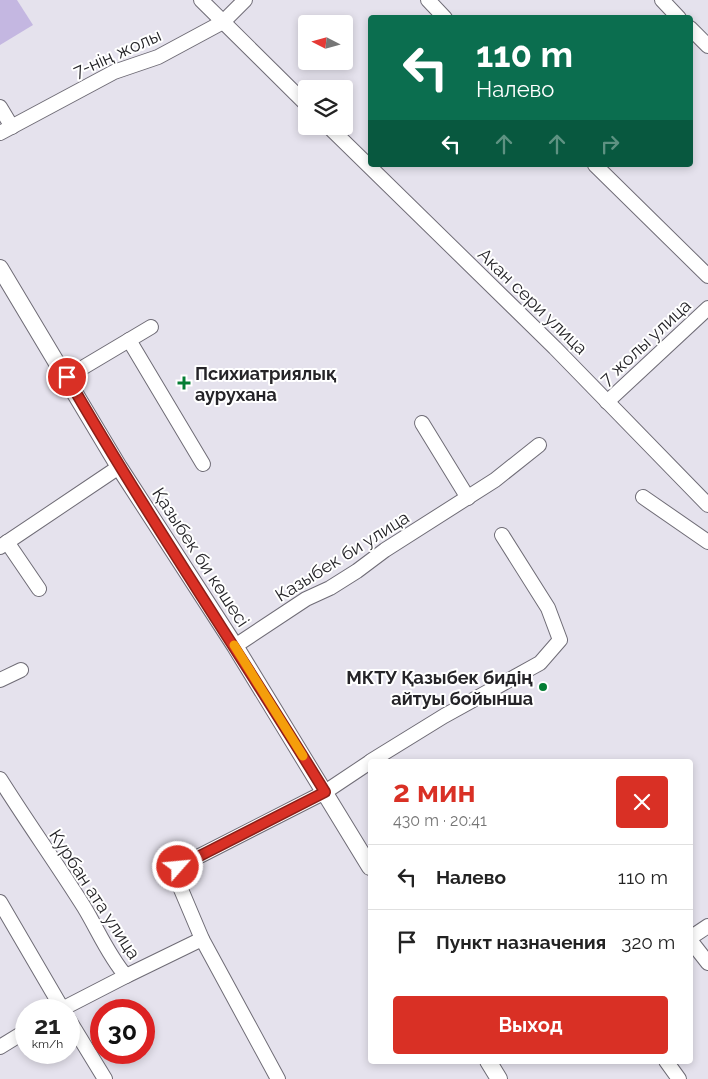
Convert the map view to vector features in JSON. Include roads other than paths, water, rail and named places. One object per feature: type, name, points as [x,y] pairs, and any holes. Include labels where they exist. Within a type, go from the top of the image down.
[{"type":"main road","name":"Қазыбек би көшесі","points":[[0,268],[67,377],[119,467],[235,646],[368,864]]},
{"type":"main road","points":[[490,1064],[499,1079]]},
{"type":"street","points":[[201,0],[298,96]]},
{"type":"street","name":"7-нің жолы","points":[[6,130],[114,72],[158,57],[223,22],[245,0]]},
{"type":"street","points":[[428,0],[443,15]]},
{"type":"street","points":[[662,0],[676,15]]},
{"type":"street","points":[[693,31],[708,46]]},
{"type":"street","points":[[0,107],[6,130]]},
{"type":"street","name":"Акан сери улица","points":[[337,135],[368,165]]},
{"type":"street","name":"Акан сери улица","points":[[370,167],[555,348],[708,505]]},
{"type":"street","points":[[597,167],[708,276]]},
{"type":"street","name":"7 жолы улица","points":[[607,402],[708,308]]},
{"type":"street","points":[[67,377],[151,327]]},
{"type":"street","points":[[129,340],[203,464]]},
{"type":"street","points":[[422,423],[468,498]]},
{"type":"street","name":"Казыбек би улица","points":[[235,646],[306,599],[330,588],[357,571],[386,550],[468,498],[520,462],[539,445]]},
{"type":"street","points":[[39,589],[4,544],[119,467]]},
{"type":"street","points":[[643,497],[708,542]]},
{"type":"street","points":[[376,759],[444,716],[540,663],[560,640],[548,608],[502,535]]},
{"type":"street","points":[[0,680],[21,670]]},
{"type":"street","points":[[278,1079],[202,939],[180,887],[178,867],[325,792],[368,764]]},
{"type":"street","name":"Курбан ата улица","points":[[0,779],[34,834],[84,908],[116,965],[126,976],[202,939]]},
{"type":"street","points":[[0,902],[56,999]]},
{"type":"street","points":[[693,937],[708,926]]},
{"type":"street","points":[[693,943],[708,963]]},
{"type":"street","points":[[80,1003],[126,976]]},
{"type":"street","points":[[0,1047],[15,1038]]},
{"type":"street","points":[[80,1038],[105,1079]]},
{"type":"street","points":[[668,1064],[679,1079]]},
{"type":"place","name":"Психиатриялық аурухана","points":[[184,383]]},
{"type":"place","name":"МКТУ Қазыбек бидің айтуы бойынша","points":[[543,687]]}]
